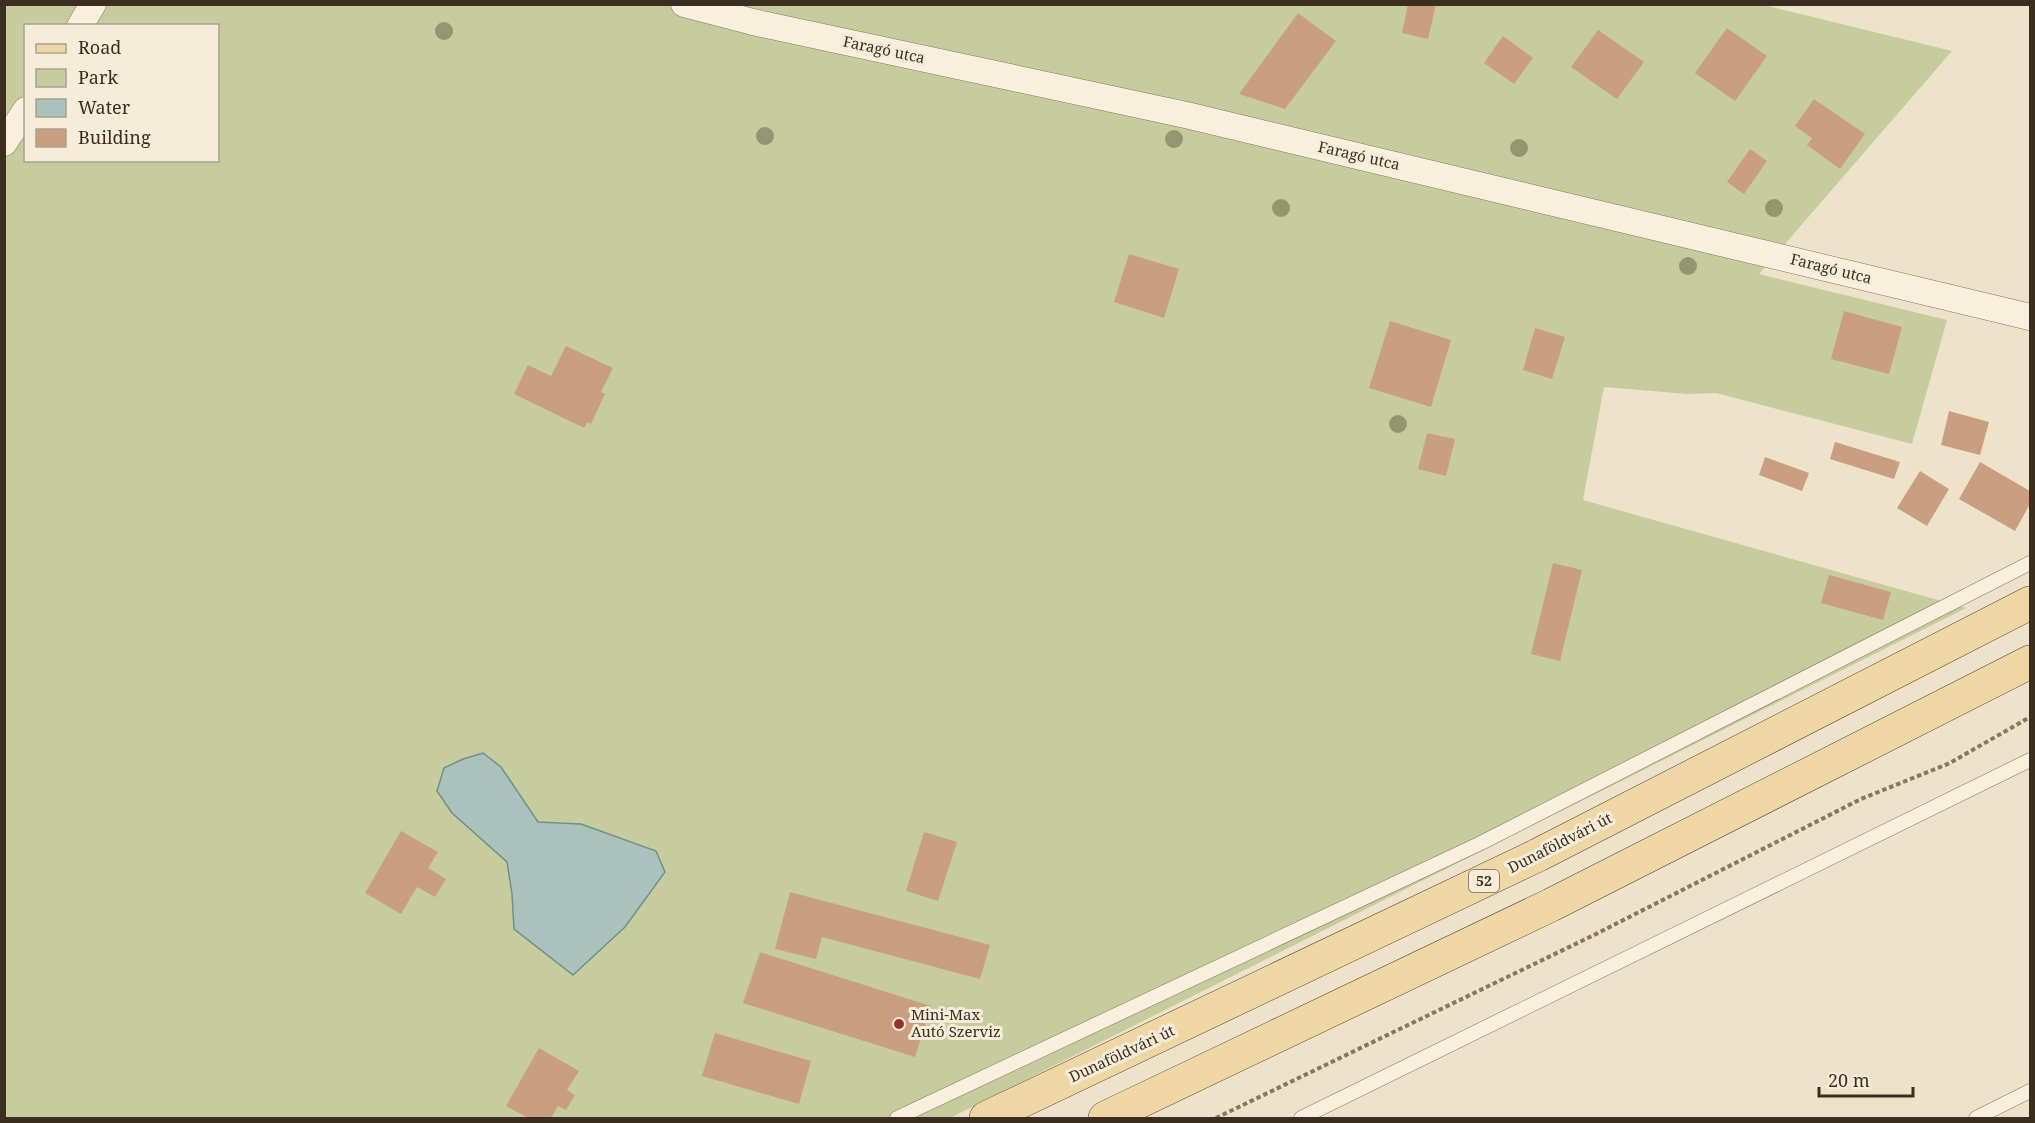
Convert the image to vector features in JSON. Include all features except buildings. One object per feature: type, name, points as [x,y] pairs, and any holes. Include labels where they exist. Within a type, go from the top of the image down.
[{"type":"main road","name":"Dunaföldvári út","points":[[986,1119],[1538,855],[2031,603]]},
{"type":"main road","points":[[1106,1119],[1551,905],[2031,662]]},
{"type":"street","points":[[81,24],[93,4]]},
{"type":"street","name":"Faragó utca","points":[[684,4],[757,13],[2031,317]]},
{"type":"street","points":[[4,143],[24,113]]},
{"type":"lane","points":[[897,1119],[1481,843],[2031,562]]},
{"type":"lane","points":[[1301,1119],[2031,760]]},
{"type":"lane","points":[[1976,1119],[2031,1091]]},
{"type":"path","points":[[1216,1119],[1594,935],[1861,799],[1950,763],[2031,717]]},
{"type":"green space","points":[[1760,4],[1952,51],[1759,274],[1947,320],[1912,444],[1716,393],[1687,394],[1604,387],[1583,500],[1966,608],[950,1118],[5,1118],[5,5]]},
{"type":"water","points":[[483,753],[501,767],[538,822],[581,824],[656,851],[665,872],[625,927],[573,975],[514,929],[507,862],[452,813],[437,791],[444,768]]},
{"type":"place","name":"Mini-Max Autó Szerviz","points":[[899,1024]]}]
